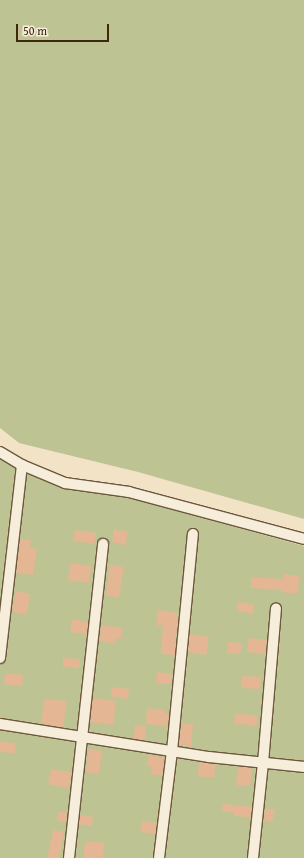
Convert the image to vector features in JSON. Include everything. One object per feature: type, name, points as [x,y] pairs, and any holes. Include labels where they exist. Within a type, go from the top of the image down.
[{"type":"street","points":[[0,452],[22,465],[64,484],[128,492],[304,539]]},
{"type":"street","points":[[0,658],[22,465]]},
{"type":"street","points":[[160,858],[193,534]]},
{"type":"street","points":[[69,858],[103,544]]},
{"type":"street","points":[[253,858],[263,763],[276,609]]},
{"type":"street","points":[[0,724],[172,751],[304,767]]},
{"type":"green space","points":[[0,0],[304,0],[304,519],[138,472],[19,443],[0,428]]},
{"type":"green space","points":[[0,458],[65,488],[126,497],[304,546],[304,858],[0,858]]},
{"type":"building","points":[[114,529],[128,532],[125,545],[112,542]]},
{"type":"building","points":[[75,530],[96,533],[95,544],[73,541]]},
{"type":"building","points":[[20,539],[31,540],[30,548],[37,549],[33,575],[16,573]]},
{"type":"building","points":[[70,563],[91,566],[89,583],[68,580]]},
{"type":"building","points":[[110,565],[124,567],[119,597],[106,596]]},
{"type":"building","points":[[284,574],[300,576],[297,594],[281,592],[282,590],[251,588],[251,577],[283,579]]},
{"type":"building","points":[[16,591],[30,594],[27,614],[12,612]]},
{"type":"building","points":[[238,602],[254,604],[253,614],[237,611]]},
{"type":"building","points":[[158,610],[178,613],[175,655],[161,654],[163,625],[156,625]]},
{"type":"building","points":[[72,619],[88,622],[87,634],[70,632]]},
{"type":"building","points":[[101,625],[123,628],[121,639],[116,638],[115,644],[100,641]]},
{"type":"building","points":[[190,634],[209,637],[206,655],[188,652]]},
{"type":"building","points":[[249,638],[267,640],[265,654],[247,652]]},
{"type":"building","points":[[228,642],[242,643],[240,654],[227,653]]},
{"type":"building","points":[[63,658],[80,659],[79,668],[63,667]]},
{"type":"building","points":[[157,672],[172,674],[172,684],[156,683]]},
{"type":"building","points":[[5,673],[23,675],[22,686],[4,684]]},
{"type":"building","points":[[242,676],[261,677],[260,689],[241,688]]},
{"type":"building","points":[[112,687],[129,689],[128,699],[111,697]]},
{"type":"building","points":[[93,698],[116,701],[113,725],[90,722]]},
{"type":"building","points":[[44,699],[67,701],[63,727],[41,724]]},
{"type":"building","points":[[147,708],[165,710],[165,714],[169,714],[168,726],[146,724]]},
{"type":"building","points":[[235,713],[258,716],[256,726],[234,723]]},
{"type":"building","points":[[181,723],[193,724],[191,747],[179,745]]},
{"type":"building","points":[[135,725],[146,726],[145,740],[134,739]]},
{"type":"building","points":[[0,742],[16,743],[15,753],[0,752]]},
{"type":"building","points":[[89,749],[102,751],[99,774],[86,772]]},
{"type":"building","points":[[149,755],[165,758],[162,776],[151,774],[152,767],[147,766]]},
{"type":"building","points":[[199,762],[216,764],[214,778],[198,776]]},
{"type":"building","points":[[238,767],[252,768],[250,786],[236,785]]},
{"type":"building","points":[[51,769],[72,773],[69,788],[48,784]]},
{"type":"building","points":[[223,804],[252,807],[251,817],[234,816],[234,813],[222,811]]},
{"type":"building","points":[[265,808],[275,810],[272,822],[264,820]]},
{"type":"building","points":[[58,812],[67,813],[66,823],[57,821]]},
{"type":"building","points":[[80,815],[93,817],[92,826],[79,824]]},
{"type":"building","points":[[142,821],[157,823],[155,834],[140,832]]},
{"type":"building","points":[[53,830],[64,832],[59,858],[47,858]]},
{"type":"building","points":[[85,841],[104,843],[103,858],[83,858]]}]
